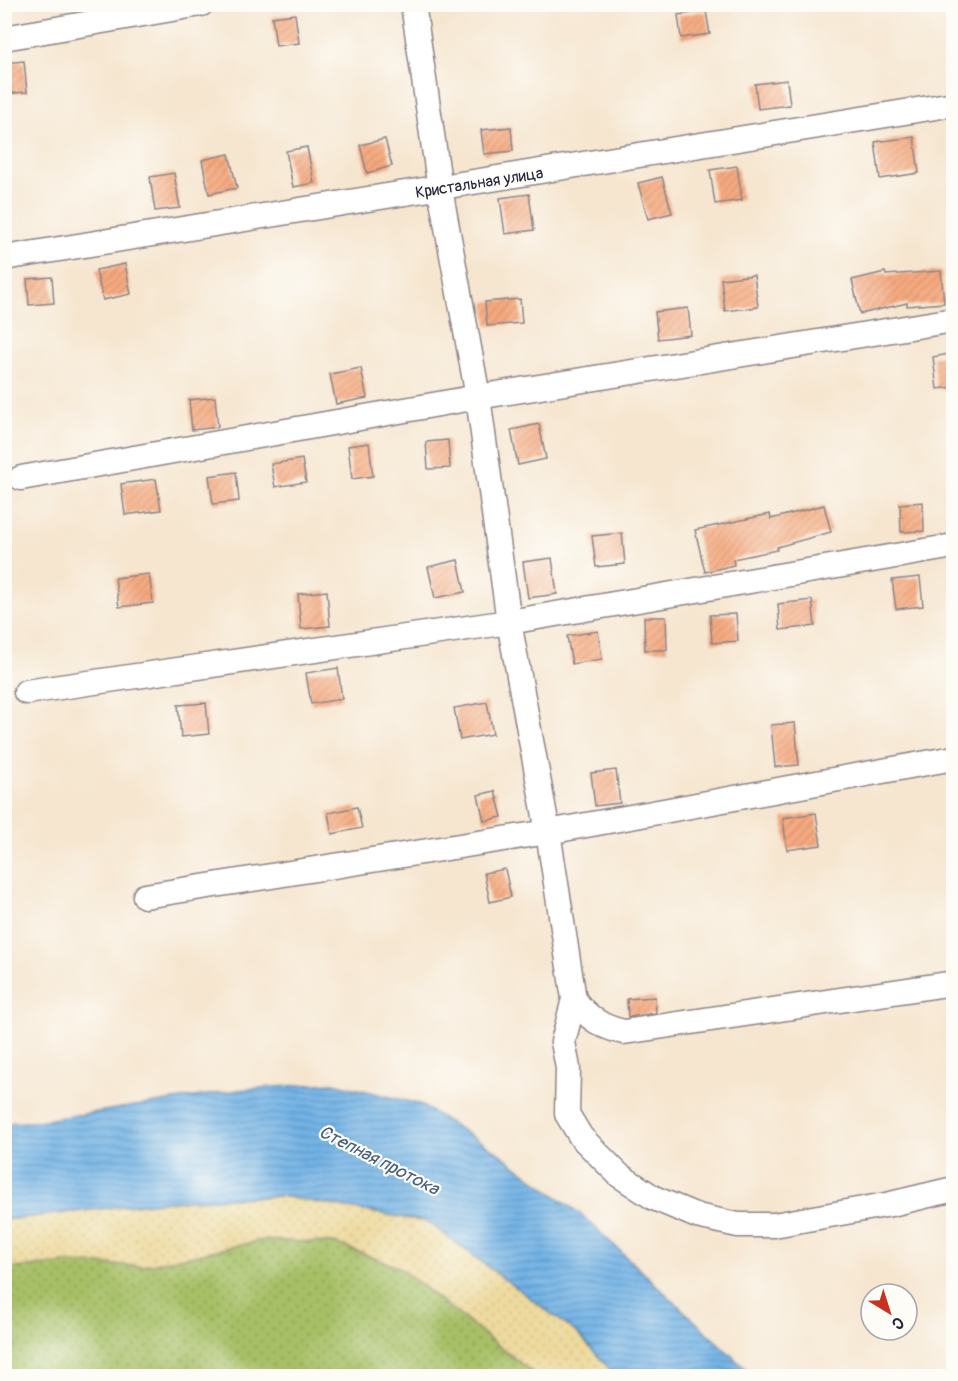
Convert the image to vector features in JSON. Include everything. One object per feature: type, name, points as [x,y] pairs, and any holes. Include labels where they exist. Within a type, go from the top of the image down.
[{"type":"street","points":[[4,38],[201,4]]},
{"type":"street","points":[[413,4],[440,189],[478,397],[509,622],[548,831],[574,999],[563,1042],[568,1068],[567,1114],[581,1137],[619,1174],[654,1198],[707,1219],[738,1226],[774,1225],[891,1204],[954,1188]]},
{"type":"street","name":"Кристальная улица","points":[[4,258],[954,104]]},
{"type":"street","points":[[21,478],[478,397],[954,320]]},
{"type":"street","points":[[26,692],[509,622],[954,546]]},
{"type":"street","points":[[146,896],[548,831],[954,758]]},
{"type":"street","points":[[574,999],[597,1022],[610,1029],[624,1032],[954,983]]},
{"type":"green space","points":[[263,1240],[335,1243],[398,1267],[537,1376],[5,1376],[5,1269],[67,1263],[142,1266]]},
{"type":"sand","points":[[281,1196],[428,1222],[577,1333],[616,1376],[537,1376],[398,1267],[335,1243],[263,1240],[142,1266],[67,1263],[5,1269],[4,1220],[168,1201]]},
{"type":"water","name":"Степная протока","points":[[333,1083],[419,1104],[496,1151],[583,1216],[753,1376],[616,1376],[577,1333],[428,1222],[281,1196],[168,1201],[5,1220],[5,1123],[32,1122],[246,1089]]},
{"type":"building","points":[[706,11],[710,34],[681,38],[678,15]]},
{"type":"building","points":[[295,14],[299,43],[276,46],[272,17]]},
{"type":"building","points":[[24,61],[27,92],[4,94],[4,63]]},
{"type":"building","points":[[787,80],[790,105],[758,109],[755,84]]},
{"type":"building","points":[[511,127],[513,151],[484,154],[481,130]]},
{"type":"building","points":[[914,137],[919,173],[880,179],[875,142]]},
{"type":"building","points":[[385,139],[392,166],[367,173],[360,145]]},
{"type":"building","points":[[307,147],[314,183],[293,187],[286,151]]},
{"type":"building","points":[[229,154],[237,188],[209,194],[202,160]]},
{"type":"building","points":[[737,166],[742,200],[715,204],[710,170]]},
{"type":"building","points":[[174,173],[180,208],[155,211],[150,177]]},
{"type":"building","points":[[662,177],[672,213],[648,219],[638,183]]},
{"type":"building","points":[[529,194],[534,230],[505,234],[500,198]]},
{"type":"building","points":[[125,264],[131,294],[103,300],[96,270]]},
{"type":"building","points":[[941,271],[944,303],[907,306],[907,303],[860,314],[852,280],[885,272],[886,275]]},
{"type":"building","points":[[754,275],[758,307],[725,311],[721,279]]},
{"type":"building","points":[[52,277],[54,303],[29,305],[27,279]]},
{"type":"building","points":[[520,299],[522,323],[487,326],[485,302]]},
{"type":"building","points":[[688,308],[691,335],[658,339],[655,312]]},
{"type":"building","points":[[954,353],[954,387],[937,389],[933,357]]},
{"type":"building","points":[[361,368],[367,398],[336,404],[330,374]]},
{"type":"building","points":[[215,397],[218,427],[192,430],[189,400]]},
{"type":"building","points":[[539,424],[546,459],[518,465],[511,430]]},
{"type":"building","points":[[448,440],[450,468],[428,469],[426,442]]},
{"type":"building","points":[[369,443],[373,476],[352,479],[348,446]]},
{"type":"building","points":[[302,459],[306,482],[275,487],[271,464]]},
{"type":"building","points":[[236,472],[239,501],[213,504],[209,476]]},
{"type":"building","points":[[156,479],[161,510],[125,515],[121,484]]},
{"type":"building","points":[[923,502],[924,531],[901,532],[900,504]]},
{"type":"building","points":[[824,505],[831,532],[777,547],[777,550],[733,559],[734,565],[705,572],[695,530],[770,514],[771,519]]},
{"type":"building","points":[[622,533],[625,564],[596,567],[592,536]]},
{"type":"building","points":[[552,558],[557,594],[528,598],[523,562]]},
{"type":"building","points":[[458,560],[465,592],[435,598],[428,567]]},
{"type":"building","points":[[149,574],[153,603],[119,607],[115,578]]},
{"type":"building","points":[[920,577],[923,606],[896,609],[892,580]]},
{"type":"building","points":[[327,591],[330,626],[301,629],[298,594]]},
{"type":"building","points":[[812,600],[815,626],[780,630],[778,604]]},
{"type":"building","points":[[736,614],[738,641],[712,643],[710,615]]},
{"type":"building","points":[[644,617],[666,617],[667,650],[645,650]]},
{"type":"building","points":[[598,631],[602,659],[572,664],[567,636]]},
{"type":"building","points":[[338,668],[342,699],[311,704],[306,673]]},
{"type":"building","points":[[487,702],[493,734],[460,740],[454,708]]},
{"type":"building","points":[[206,703],[209,734],[181,737],[178,705]]},
{"type":"building","points":[[795,723],[799,765],[775,767],[771,725]]},
{"type":"building","points":[[616,770],[620,803],[595,806],[591,773]]},
{"type":"building","points":[[495,791],[502,817],[484,821],[478,795]]},
{"type":"building","points":[[357,807],[362,828],[332,834],[328,813]]},
{"type":"building","points":[[816,813],[821,845],[787,850],[783,818]]},
{"type":"building","points":[[505,869],[511,897],[490,902],[484,873]]},
{"type":"building","points":[[655,997],[656,1013],[628,1017],[627,999]]}]
